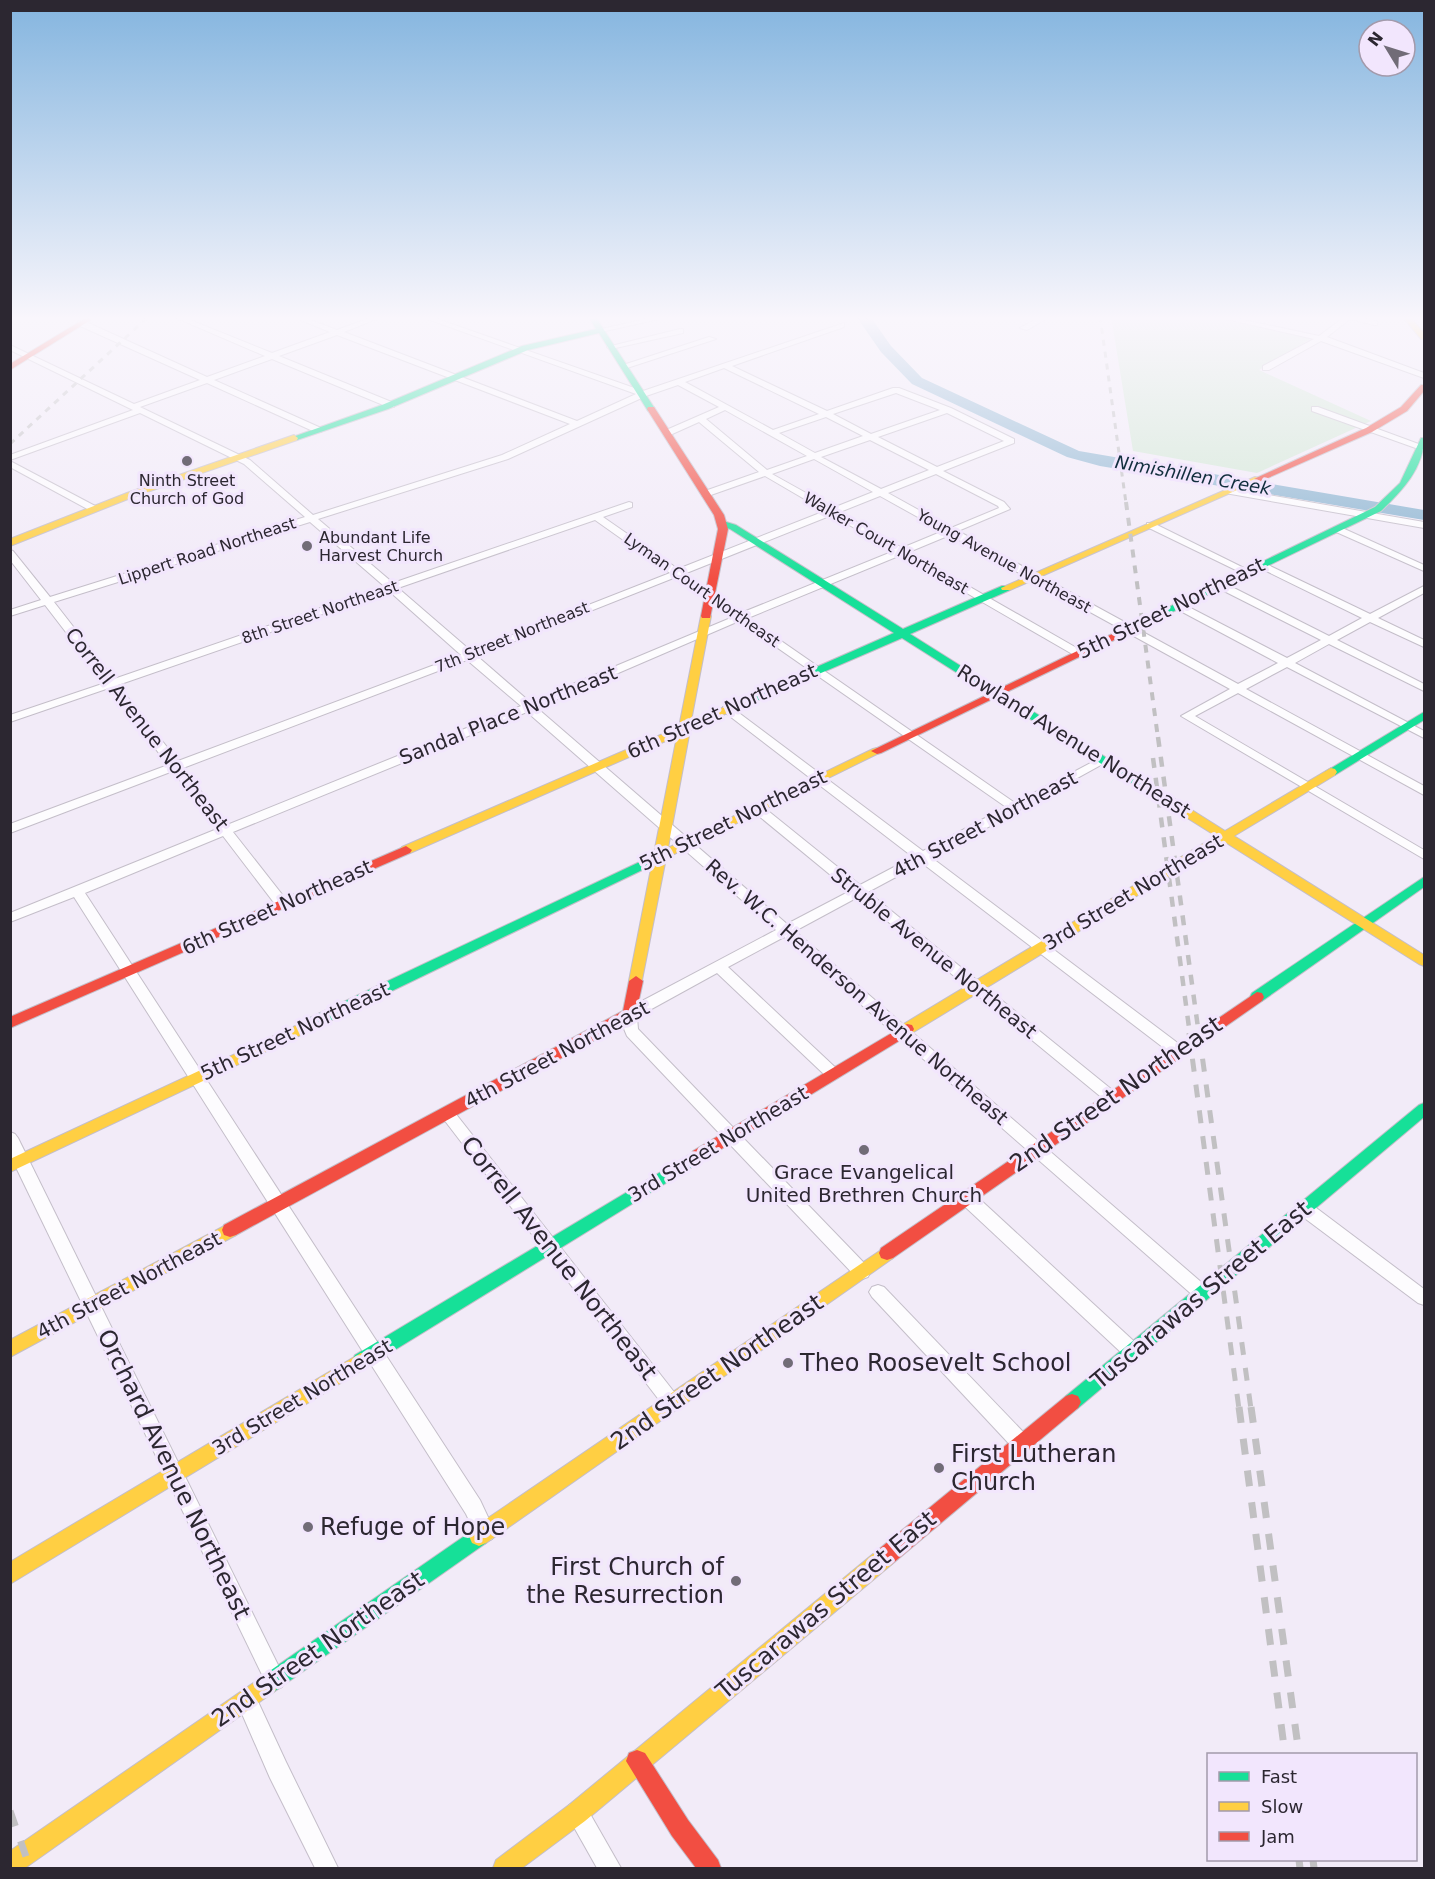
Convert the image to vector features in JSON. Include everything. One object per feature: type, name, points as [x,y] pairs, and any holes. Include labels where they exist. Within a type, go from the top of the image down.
[{"type":"main road","points":[[10,543],[94,509],[394,404]]},
{"type":"main road","points":[[630,1014],[723,524],[649,404]]},
{"type":"main road","name":"6th Street Northeast","points":[[10,1023],[129,973],[816,669],[1369,430],[1409,404]]},
{"type":"main road","name":"5th Street Northeast","points":[[16,1163],[1369,515],[1390,500],[1414,471],[1424,446]]},
{"type":"main road","name":"Rowland Avenue Northeast","points":[[723,524],[755,540],[1425,961]]},
{"type":"main road","name":"3rd Street Northeast","points":[[10,1574],[1425,715]]},
{"type":"main road","name":"2nd Street Northeast","points":[[10,1865],[485,1532],[1425,880]]},
{"type":"main road","name":"4th Street Northeast","points":[[10,1349],[630,1014]]},
{"type":"main road","name":"Tuscarawas Street East","points":[[504,1869],[577,1812],[1425,1110]]},
{"type":"main road","points":[[637,1761],[680,1828],[710,1869]]},
{"type":"street","name":"Rev. W.C. Henderson Avenue Northeast","points":[[127,404],[239,457],[687,843],[1202,1293]]},
{"type":"street","points":[[10,460],[147,404]]},
{"type":"street","points":[[260,404],[318,430]]},
{"type":"street","points":[[525,404],[578,424]]},
{"type":"street","name":"Lippert Road Northeast","points":[[10,614],[505,457],[622,404]]},
{"type":"street","name":"Young Avenue Northeast","points":[[718,404],[1425,791]]},
{"type":"street","points":[[805,404],[937,471]]},
{"type":"street","points":[[772,432],[856,404]]},
{"type":"street","points":[[932,404],[948,410]]},
{"type":"street","points":[[667,434],[726,408]]},
{"type":"street","points":[[1315,409],[1369,430],[1424,446]]},
{"type":"street","points":[[705,494],[948,410]]},
{"type":"street","name":"7th Street Northeast","points":[[10,829],[470,655],[755,540],[1011,441],[948,410]]},
{"type":"street","name":"Walker Court Northeast","points":[[702,420],[765,473],[1077,653]]},
{"type":"street","points":[[10,460],[94,509]]},
{"type":"street","name":"Sandal Place Northeast","points":[[10,918],[530,707],[1005,509],[1001,504],[937,471]]},
{"type":"street","points":[[1230,490],[1425,525]]},
{"type":"street","name":"8th Street Northeast","points":[[10,718],[629,505]]},
{"type":"street","name":"Lyman Court Northeast","points":[[595,516],[1015,808]]},
{"type":"street","points":[[1150,525],[1247,572]]},
{"type":"street","points":[[1336,529],[1425,568]]},
{"type":"street","name":"Correll Avenue Northeast","points":[[10,553],[283,905]]},
{"type":"street","points":[[1261,565],[1425,644]]},
{"type":"street","points":[[1220,585],[1425,688]]},
{"type":"street","points":[[1425,589],[1187,716],[1425,855]]},
{"type":"street","points":[[1177,605],[1425,735]]},
{"type":"street","points":[[727,709],[1178,1051]]},
{"type":"street","name":"4th Street Northeast","points":[[630,1014],[1104,760]]},
{"type":"street","name":"Struble Avenue Northeast","points":[[758,809],[1111,1097]]},
{"type":"street","points":[[77,891],[375,1352],[473,1507],[485,1532]]},
{"type":"street","points":[[718,966],[833,1074]]},
{"type":"street","points":[[630,1014],[629,1024],[632,1032],[862,1272]]},
{"type":"street","name":"Correll Avenue Northeast","points":[[447,1113],[672,1403]]},
{"type":"street","name":"Orchard Avenue Northeast","points":[[10,1138],[16,1163],[91,1305],[275,1680]]},
{"type":"street","points":[[967,1198],[1132,1351]]},
{"type":"street","points":[[1305,1209],[1425,1298]]},
{"type":"street","points":[[878,1292],[1022,1443]]},
{"type":"street","points":[[247,1700],[278,1770],[327,1869]]},
{"type":"street","points":[[577,1812],[610,1869]]},
{"type":"green space","points":[[1125,404],[1333,404],[1371,421],[1257,473],[1133,451]]},
{"type":"waterway","name":"Nimishillen Creek","points":[[965,404],[1073,454],[1100,461],[1424,515]]},
{"type":"railway","points":[[10,444],[54,404]]},
{"type":"railway","points":[[1112,404],[1126,503]]},
{"type":"railway","points":[[1126,502],[1158,738]]},
{"type":"railway","points":[[1158,737],[1199,1035]]},
{"type":"railway","points":[[1153,758],[1190,1035]]},
{"type":"railway","points":[[1189,1033],[1239,1409]]},
{"type":"railway","points":[[1199,1033],[1251,1409]]},
{"type":"railway","points":[[1239,1407],[1285,1753]]},
{"type":"railway","points":[[1251,1407],[1299,1753]]},
{"type":"railway","points":[[10,1811],[30,1868]]},
{"type":"railway","points":[[1299,1861],[1300,1868]]},
{"type":"railway","points":[[1313,1861],[1314,1868]]},
{"type":"traffic: fast","points":[[294,438],[393,404]]},
{"type":"traffic: fast","points":[[648,404],[651,409]]},
{"type":"traffic: fast","points":[[1139,624],[1378,509],[1404,484],[1424,440]]},
{"type":"traffic: fast","points":[[723,524],[733,527],[1153,791]]},
{"type":"traffic: fast","points":[[743,703],[1006,588]]},
{"type":"traffic: fast","points":[[1331,772],[1424,715]]},
{"type":"traffic: fast","points":[[304,1027],[663,855]]},
{"type":"traffic: fast","points":[[1257,997],[1424,881]]},
{"type":"traffic: fast","points":[[1072,1402],[1424,1109]]},
{"type":"traffic: fast","points":[[361,1361],[699,1155]]},
{"type":"traffic: fast","points":[[268,1684],[479,1536]]},
{"type":"traffic: slow","points":[[10,543],[130,495],[294,438]]},
{"type":"traffic: slow","points":[[1006,588],[1258,479]]},
{"type":"traffic: slow","points":[[636,981],[706,616]]},
{"type":"traffic: slow","points":[[406,850],[743,703]]},
{"type":"traffic: slow","points":[[663,855],[877,751]]},
{"type":"traffic: slow","points":[[907,1029],[1331,772]]},
{"type":"traffic: slow","points":[[1153,791],[1424,961]]},
{"type":"traffic: slow","points":[[10,1166],[304,1027]]},
{"type":"traffic: slow","points":[[10,1349],[230,1230]]},
{"type":"traffic: slow","points":[[479,1536],[887,1253]]},
{"type":"traffic: slow","points":[[10,1574],[361,1361]]},
{"type":"traffic: slow","points":[[504,1868],[577,1813],[885,1557]]},
{"type":"traffic: slow","points":[[10,1865],[268,1684]]},
{"type":"traffic: jam","points":[[1258,479],[1369,430],[1409,404]]},
{"type":"traffic: jam","points":[[651,409],[719,515],[723,529],[706,616]]},
{"type":"traffic: jam","points":[[877,751],[1139,624]]},
{"type":"traffic: jam","points":[[10,1023],[406,850]]},
{"type":"traffic: jam","points":[[230,1230],[630,1014],[636,981]]},
{"type":"traffic: jam","points":[[887,1253],[1257,997]]},
{"type":"traffic: jam","points":[[699,1155],[907,1029]]},
{"type":"traffic: jam","points":[[885,1557],[1072,1402]]},
{"type":"traffic: jam","points":[[637,1761],[680,1828],[710,1868]]},
{"type":"place","name":"Ninth Street Church of God","points":[[187,461]]},
{"type":"place","name":"Abundant Life Harvest Church","points":[[307,546]]},
{"type":"place","name":"Grace Evangelical United Brethren Church","points":[[864,1150]]},
{"type":"place","name":"Theo Roosevelt School","points":[[788,1363]]},
{"type":"place","name":"First Lutheran Church","points":[[939,1468]]},
{"type":"place","name":"Refuge of Hope","points":[[308,1527]]},
{"type":"place","name":"First Church of the Resurrection","points":[[736,1581]]}]
